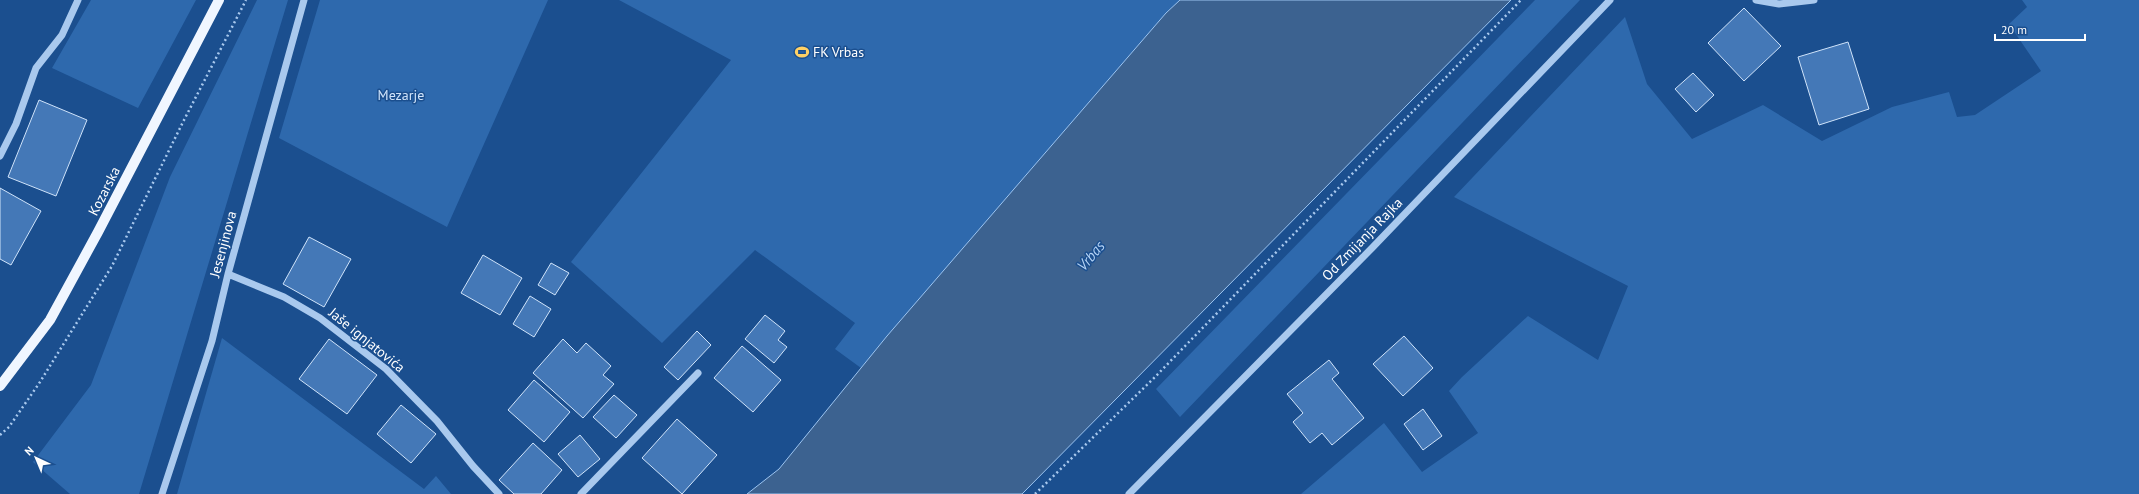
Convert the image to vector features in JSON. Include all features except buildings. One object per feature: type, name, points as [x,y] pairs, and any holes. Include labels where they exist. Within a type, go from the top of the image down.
[{"type":"main road","name":"Kozarska","points":[[0,386],[50,320],[98,232],[219,0]]},
{"type":"street","points":[[0,156],[16,124],[36,68],[62,35],[78,0]]},
{"type":"street","name":"Jesenjinova","points":[[162,494],[212,341],[228,274],[304,0]]},
{"type":"street","name":"Od Zmijanja Rajka","points":[[1129,494],[1376,243],[1610,0]]},
{"type":"street","points":[[1756,0],[1779,4],[1814,0]]},
{"type":"street","name":"Jaše ignjatovića","points":[[228,274],[284,297],[320,318],[386,369],[437,421],[473,466],[499,494]]},
{"type":"street","points":[[581,494],[698,373]]},
{"type":"path","points":[[0,435],[9,427],[40,382],[112,266],[183,122],[246,0]]},
{"type":"path","points":[[1035,494],[1155,377],[1521,0]]},
{"type":"green space","points":[[91,0],[196,0],[138,108],[52,68]]},
{"type":"green space","points":[[257,0],[288,0],[139,494],[70,494],[33,462],[91,385],[170,177]]},
{"type":"green space","name":"Mezarje","points":[[320,0],[548,0],[447,227],[279,138]]},
{"type":"green space","points":[[619,0],[1180,0],[1166,13],[861,368],[835,349],[855,323],[755,250],[662,343],[571,262],[731,60]]},
{"type":"green space","points":[[1535,0],[1580,0],[1180,417],[1156,389]]},
{"type":"green space","points":[[2022,0],[2139,0],[2139,494],[1301,494],[1384,423],[1422,472],[1478,433],[1449,391],[1462,377],[1528,316],[1598,360],[1628,286],[1454,197],[1625,17],[1647,84],[1692,139],[1763,105],[1822,141],[1892,107],[1949,92],[1957,117],[1975,115],[2041,71],[2009,24],[2027,7]]},
{"type":"green space","points":[[222,338],[424,489],[436,476],[451,494],[177,494]]},
{"type":"water","name":"Vrbas","points":[[1180,0],[1511,0],[1022,494],[747,494],[779,469],[887,336],[1166,13]]},
{"type":"place","name":"FK Vrbas","points":[[802,52]]}]
